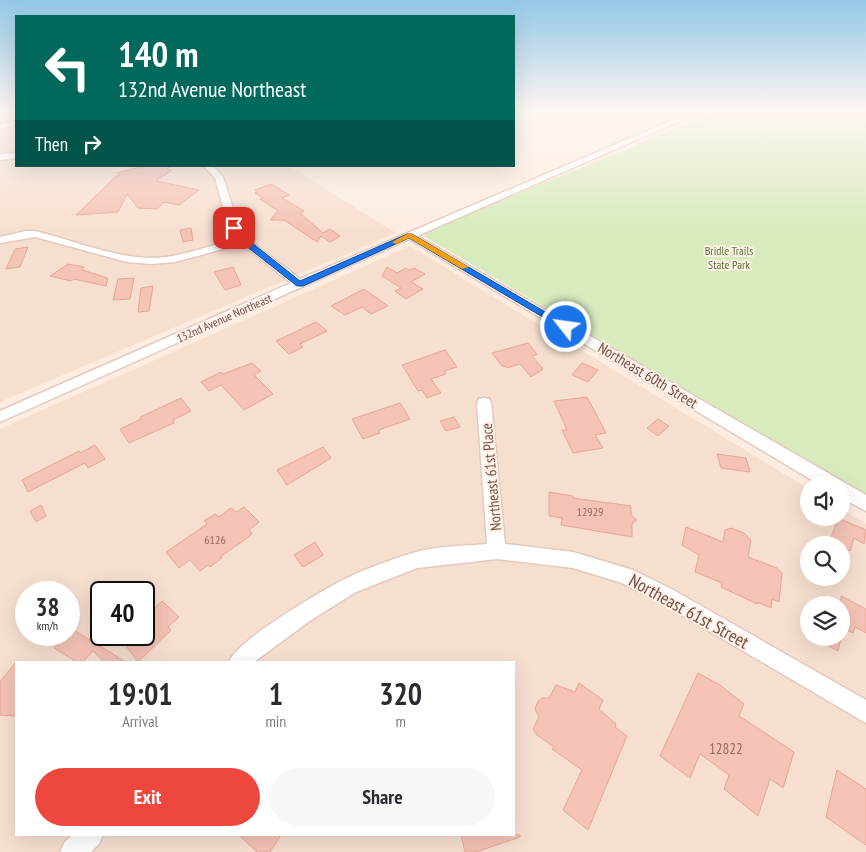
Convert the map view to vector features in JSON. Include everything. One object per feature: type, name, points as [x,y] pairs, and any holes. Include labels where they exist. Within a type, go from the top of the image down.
[{"type":"street","name":"132nd Avenue Northeast","points":[[0,416],[602,152]]},
{"type":"street","points":[[0,158],[15,156]]},
{"type":"street","points":[[210,167],[221,183],[238,242]]},
{"type":"street","points":[[0,240],[26,234],[35,234],[127,259],[163,261],[238,242],[248,244],[300,284]]},
{"type":"street","name":"Northeast 60th Street","points":[[409,235],[819,476]]},
{"type":"street","name":"Northeast 61st Place","points":[[484,403],[498,550]]},
{"type":"street","points":[[850,494],[866,504]]},
{"type":"street","name":"Northeast 61st Street","points":[[240,661],[248,653],[299,616],[350,586],[416,560],[498,550],[573,560],[626,576],[668,597],[866,712]]},
{"type":"street","points":[[73,852],[89,836]]},
{"type":"shaded area","points":[[0,152],[15,152],[15,167],[291,167],[396,233],[0,402]]},
{"type":"shaded area","points":[[410,246],[800,484],[800,526],[850,526],[850,514],[866,524],[866,852],[0,852],[0,429]]},
{"type":"green space","name":"Bridle Trails State Park","points":[[620,152],[866,152],[866,496],[850,487],[850,476],[832,476],[424,236],[427,231]]},
{"type":"building","points":[[170,167],[167,169],[172,170],[156,181],[199,190],[179,205],[164,202],[157,209],[138,208],[127,194],[118,212],[76,215],[116,176],[120,175],[117,173],[136,168]]},
{"type":"building","points":[[271,184],[289,195],[282,198],[304,211],[300,213],[323,233],[330,229],[340,236],[330,242],[321,236],[317,242],[284,220],[270,220],[278,211],[260,199],[263,198],[255,193],[258,192],[255,190]]},
{"type":"building","points":[[191,228],[193,240],[183,242],[180,230]]},
{"type":"building","points":[[28,247],[20,267],[6,269],[15,249]]},
{"type":"building","points":[[68,264],[84,267],[82,270],[108,278],[106,286],[50,276]]},
{"type":"building","points":[[233,267],[241,285],[225,290],[214,272]]},
{"type":"building","points":[[387,267],[397,273],[406,268],[409,270],[414,268],[425,274],[411,282],[423,289],[406,299],[395,291],[401,288],[382,276]]},
{"type":"building","points":[[134,278],[130,299],[113,300],[118,279]]},
{"type":"building","points":[[153,286],[149,311],[138,312],[141,288]]},
{"type":"building","points":[[364,289],[388,306],[371,314],[362,307],[345,315],[331,306]]},
{"type":"building","points":[[316,322],[327,331],[300,344],[303,347],[289,354],[276,341]]},
{"type":"building","points":[[528,343],[537,354],[532,356],[543,369],[531,377],[520,364],[507,368],[503,367],[492,353]]},
{"type":"building","points":[[445,350],[457,367],[444,371],[446,374],[431,379],[441,393],[427,398],[422,390],[418,391],[402,365]]},
{"type":"building","points":[[252,363],[261,371],[254,375],[273,394],[244,410],[221,385],[209,391],[201,382],[221,372],[223,374]]},
{"type":"building","points":[[582,363],[598,370],[588,382],[572,375]]},
{"type":"building","points":[[587,397],[606,433],[595,435],[603,448],[573,453],[562,430],[567,430],[554,401]]},
{"type":"building","points":[[181,398],[191,411],[173,420],[174,423],[129,443],[120,429],[141,419],[140,417]]},
{"type":"building","points":[[400,403],[410,419],[379,430],[380,433],[363,439],[352,419]]},
{"type":"building","points":[[454,417],[460,427],[446,431],[440,421]]},
{"type":"building","points":[[658,419],[669,426],[658,436],[647,428]]},
{"type":"building","points":[[95,445],[105,459],[88,468],[85,463],[28,492],[22,480],[79,451],[80,453]]},
{"type":"building","points":[[323,447],[331,458],[287,485],[277,470]]},
{"type":"building","points":[[717,454],[746,458],[750,472],[721,468]]},
{"type":"building","points":[[549,492],[573,496],[573,498],[631,506],[631,515],[637,520],[632,524],[632,537],[561,525],[562,518],[549,516]]},
{"type":"building","points":[[41,505],[46,516],[36,522],[30,511]]},
{"type":"building","points":[[244,507],[259,522],[249,530],[252,533],[250,536],[220,557],[222,558],[210,567],[208,565],[200,571],[190,560],[179,568],[166,552],[207,524],[204,521],[215,514],[219,517],[231,508],[236,512]]},
{"type":"building","points":[[850,523],[866,530],[864,544],[854,538],[850,551],[850,536],[832,536],[835,526],[850,526]]},
{"type":"building","points":[[686,527],[723,542],[725,530],[731,528],[744,533],[751,540],[748,557],[777,568],[782,573],[779,602],[772,599],[771,608],[757,602],[757,604],[721,587],[722,583],[695,572],[699,555],[682,545]]},
{"type":"building","points":[[315,542],[323,555],[303,567],[294,555]]},
{"type":"building","points":[[162,601],[179,617],[168,627],[171,630],[155,646],[155,608]]},
{"type":"building","points":[[850,601],[866,609],[866,633],[855,627],[853,633],[850,632]]},
{"type":"building","points":[[80,634],[90,640],[90,646],[100,646],[124,661],[103,661],[93,651],[84,661],[75,661],[54,648],[56,646],[80,646]]},
{"type":"building","points":[[126,646],[154,646],[139,661]]},
{"type":"building","points":[[828,646],[839,646],[838,651]]},
{"type":"building","points":[[15,663],[15,716],[0,715],[0,682]]},
{"type":"building","points":[[698,673],[720,685],[744,704],[739,716],[794,752],[783,788],[770,779],[758,816],[724,789],[729,775],[700,754],[690,778],[660,756]]},
{"type":"building","points":[[579,683],[603,700],[599,709],[616,724],[615,727],[627,736],[588,830],[563,810],[582,770],[552,749],[554,747],[537,735],[533,729],[539,717],[535,709],[538,701],[542,698],[549,698],[556,685],[575,692]]},
{"type":"building","points":[[837,770],[866,789],[866,845],[826,817]]},
{"type":"building","points":[[520,835],[520,837],[476,852],[465,852],[461,836]]},
{"type":"building","points":[[240,836],[280,836],[270,852],[257,852]]},
{"type":"slow traffic","points":[[396,242],[409,235],[465,267]]},
{"type":"route","points":[[234,228],[238,242],[248,244],[300,284],[409,235],[566,327]]}]
